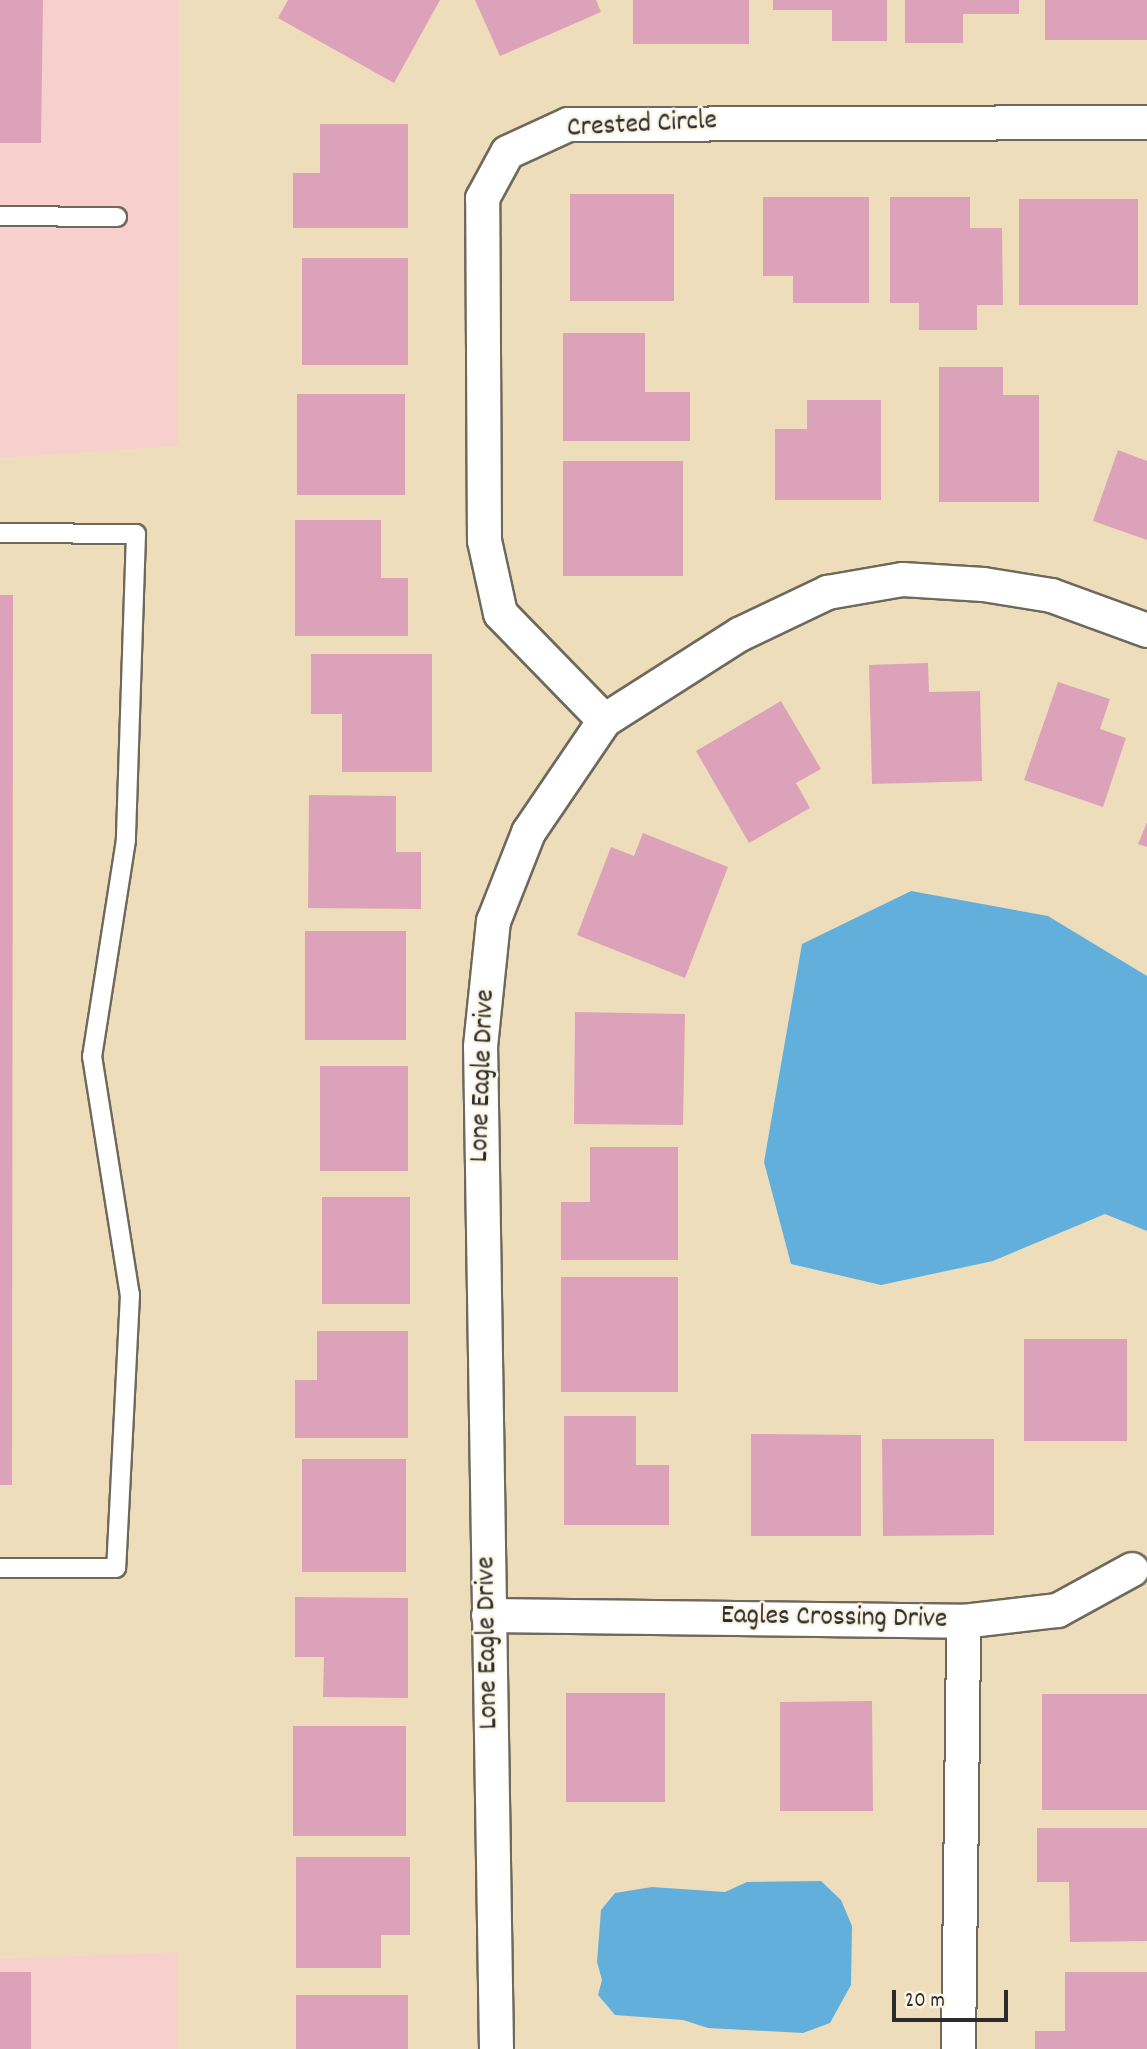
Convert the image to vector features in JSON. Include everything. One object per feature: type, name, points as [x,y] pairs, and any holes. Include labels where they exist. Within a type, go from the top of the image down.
[{"type":"street","name":"Crested Circle","points":[[604,720],[500,613],[484,540],[482,198],[507,152],[568,124],[1147,122]]},
{"type":"street","name":"Lone Eagle Drive","points":[[496,2049],[480,1046],[493,921],[528,832],[604,720],[739,634],[827,592],[902,579],[983,584],[1051,595],[1147,631]]},
{"type":"street","points":[[963,1621],[1057,1610],[1132,1569]]},
{"type":"street","name":"Eagles Crossing Drive","points":[[488,1615],[963,1621],[958,2049]]},
{"type":"lane","points":[[0,216],[117,217]]},
{"type":"lane","points":[[0,533],[136,534],[126,840],[92,1056],[130,1295],[116,1568],[0,1568]]},
{"type":"shaded area","points":[[0,0],[179,0],[178,446],[0,458]]},
{"type":"shaded area","points":[[178,1952],[178,2049],[0,2049],[0,1959]]},
{"type":"water","points":[[911,891],[1048,916],[1147,976],[1147,1231],[1105,1214],[993,1261],[881,1285],[791,1264],[764,1162],[802,944]]},
{"type":"water","points":[[821,1881],[841,1900],[852,1926],[851,1985],[830,2023],[803,2033],[708,2028],[683,2020],[615,2015],[598,1995],[602,1980],[597,1962],[601,1910],[615,1893],[652,1887],[725,1892],[747,1882]]},
{"type":"building","points":[[0,0],[43,0],[41,143],[0,143]]},
{"type":"building","points":[[288,0],[440,0],[394,83],[278,18]]},
{"type":"building","points":[[475,0],[596,0],[601,12],[500,56]]},
{"type":"building","points":[[633,0],[749,0],[749,44],[633,44]]},
{"type":"building","points":[[773,0],[887,0],[887,41],[832,41],[832,10],[773,10]]},
{"type":"building","points":[[905,0],[1019,0],[1019,14],[963,14],[963,43],[905,43]]},
{"type":"building","points":[[1045,0],[1147,0],[1147,40],[1045,40]]},
{"type":"building","points":[[320,124],[408,124],[408,228],[293,228],[293,173],[320,173]]},
{"type":"building","points":[[570,194],[674,194],[674,301],[570,301]]},
{"type":"building","points":[[763,197],[869,197],[869,303],[793,303],[793,276],[763,276]]},
{"type":"building","points":[[890,197],[970,197],[970,228],[1002,228],[1003,305],[977,305],[977,330],[919,330],[919,303],[890,303]]},
{"type":"building","points":[[1019,199],[1138,199],[1138,305],[1019,305]]},
{"type":"building","points":[[302,258],[408,258],[408,365],[302,365]]},
{"type":"building","points":[[563,333],[645,333],[645,392],[690,392],[690,441],[563,441]]},
{"type":"building","points":[[939,367],[1003,367],[1003,395],[1039,395],[1039,502],[939,502]]},
{"type":"building","points":[[297,394],[405,394],[405,495],[297,495]]},
{"type":"building","points":[[807,400],[881,400],[881,500],[775,500],[775,429],[807,429]]},
{"type":"building","points":[[1118,450],[1147,461],[1147,540],[1093,521]]},
{"type":"building","points":[[563,461],[683,461],[683,576],[563,576]]},
{"type":"building","points":[[295,520],[381,520],[381,578],[408,578],[408,636],[295,636]]},
{"type":"building","points":[[0,595],[13,595],[12,1485],[0,1485]]},
{"type":"building","points":[[311,654],[432,654],[432,772],[342,772],[342,714],[311,714]]},
{"type":"building","points":[[928,663],[929,692],[980,691],[982,781],[872,784],[869,665]]},
{"type":"building","points":[[1058,682],[1110,699],[1100,729],[1126,738],[1103,807],[1024,780]]},
{"type":"building","points":[[781,701],[821,769],[796,783],[810,808],[749,843],[696,751]]},
{"type":"building","points":[[309,795],[396,796],[396,852],[421,852],[421,909],[308,908]]},
{"type":"building","points":[[1147,822],[1147,847],[1138,844]]},
{"type":"building","points":[[643,833],[728,867],[685,978],[577,935],[611,847],[634,856]]},
{"type":"building","points":[[305,931],[406,931],[406,1040],[305,1040]]},
{"type":"building","points":[[575,1012],[685,1014],[683,1125],[574,1124]]},
{"type":"building","points":[[320,1066],[408,1066],[408,1171],[320,1171]]},
{"type":"building","points":[[590,1147],[678,1147],[678,1260],[561,1260],[561,1202],[590,1202]]},
{"type":"building","points":[[322,1197],[410,1197],[410,1304],[322,1304]]},
{"type":"building","points":[[561,1277],[678,1277],[678,1392],[561,1392]]},
{"type":"building","points":[[317,1331],[408,1331],[408,1438],[295,1438],[295,1380],[317,1380]]},
{"type":"building","points":[[1024,1339],[1127,1339],[1127,1441],[1024,1441]]},
{"type":"building","points":[[564,1416],[636,1416],[636,1465],[669,1465],[669,1525],[564,1525]]},
{"type":"building","points":[[751,1434],[861,1435],[861,1536],[751,1536]]},
{"type":"building","points":[[882,1439],[994,1439],[994,1535],[883,1536]]},
{"type":"building","points":[[302,1459],[406,1459],[406,1572],[302,1572]]},
{"type":"building","points":[[295,1597],[408,1598],[408,1698],[323,1697],[324,1657],[295,1657]]},
{"type":"building","points":[[566,1693],[665,1693],[665,1802],[566,1802]]},
{"type":"building","points":[[1042,1694],[1147,1694],[1147,1810],[1042,1810]]},
{"type":"building","points":[[872,1701],[873,1811],[780,1811],[780,1702]]},
{"type":"building","points":[[293,1726],[406,1726],[406,1836],[293,1836]]},
{"type":"building","points":[[1037,1828],[1147,1828],[1147,1941],[1070,1942],[1069,1882],[1037,1882]]},
{"type":"building","points":[[296,1857],[410,1857],[410,1935],[381,1935],[381,1968],[296,1968]]},
{"type":"building","points":[[0,1972],[31,1972],[31,2049],[0,2049]]},
{"type":"building","points":[[1065,1972],[1147,1972],[1147,2049],[1035,2049],[1035,2031],[1065,2031]]},
{"type":"building","points":[[296,1995],[408,1995],[408,2049],[296,2049]]}]
